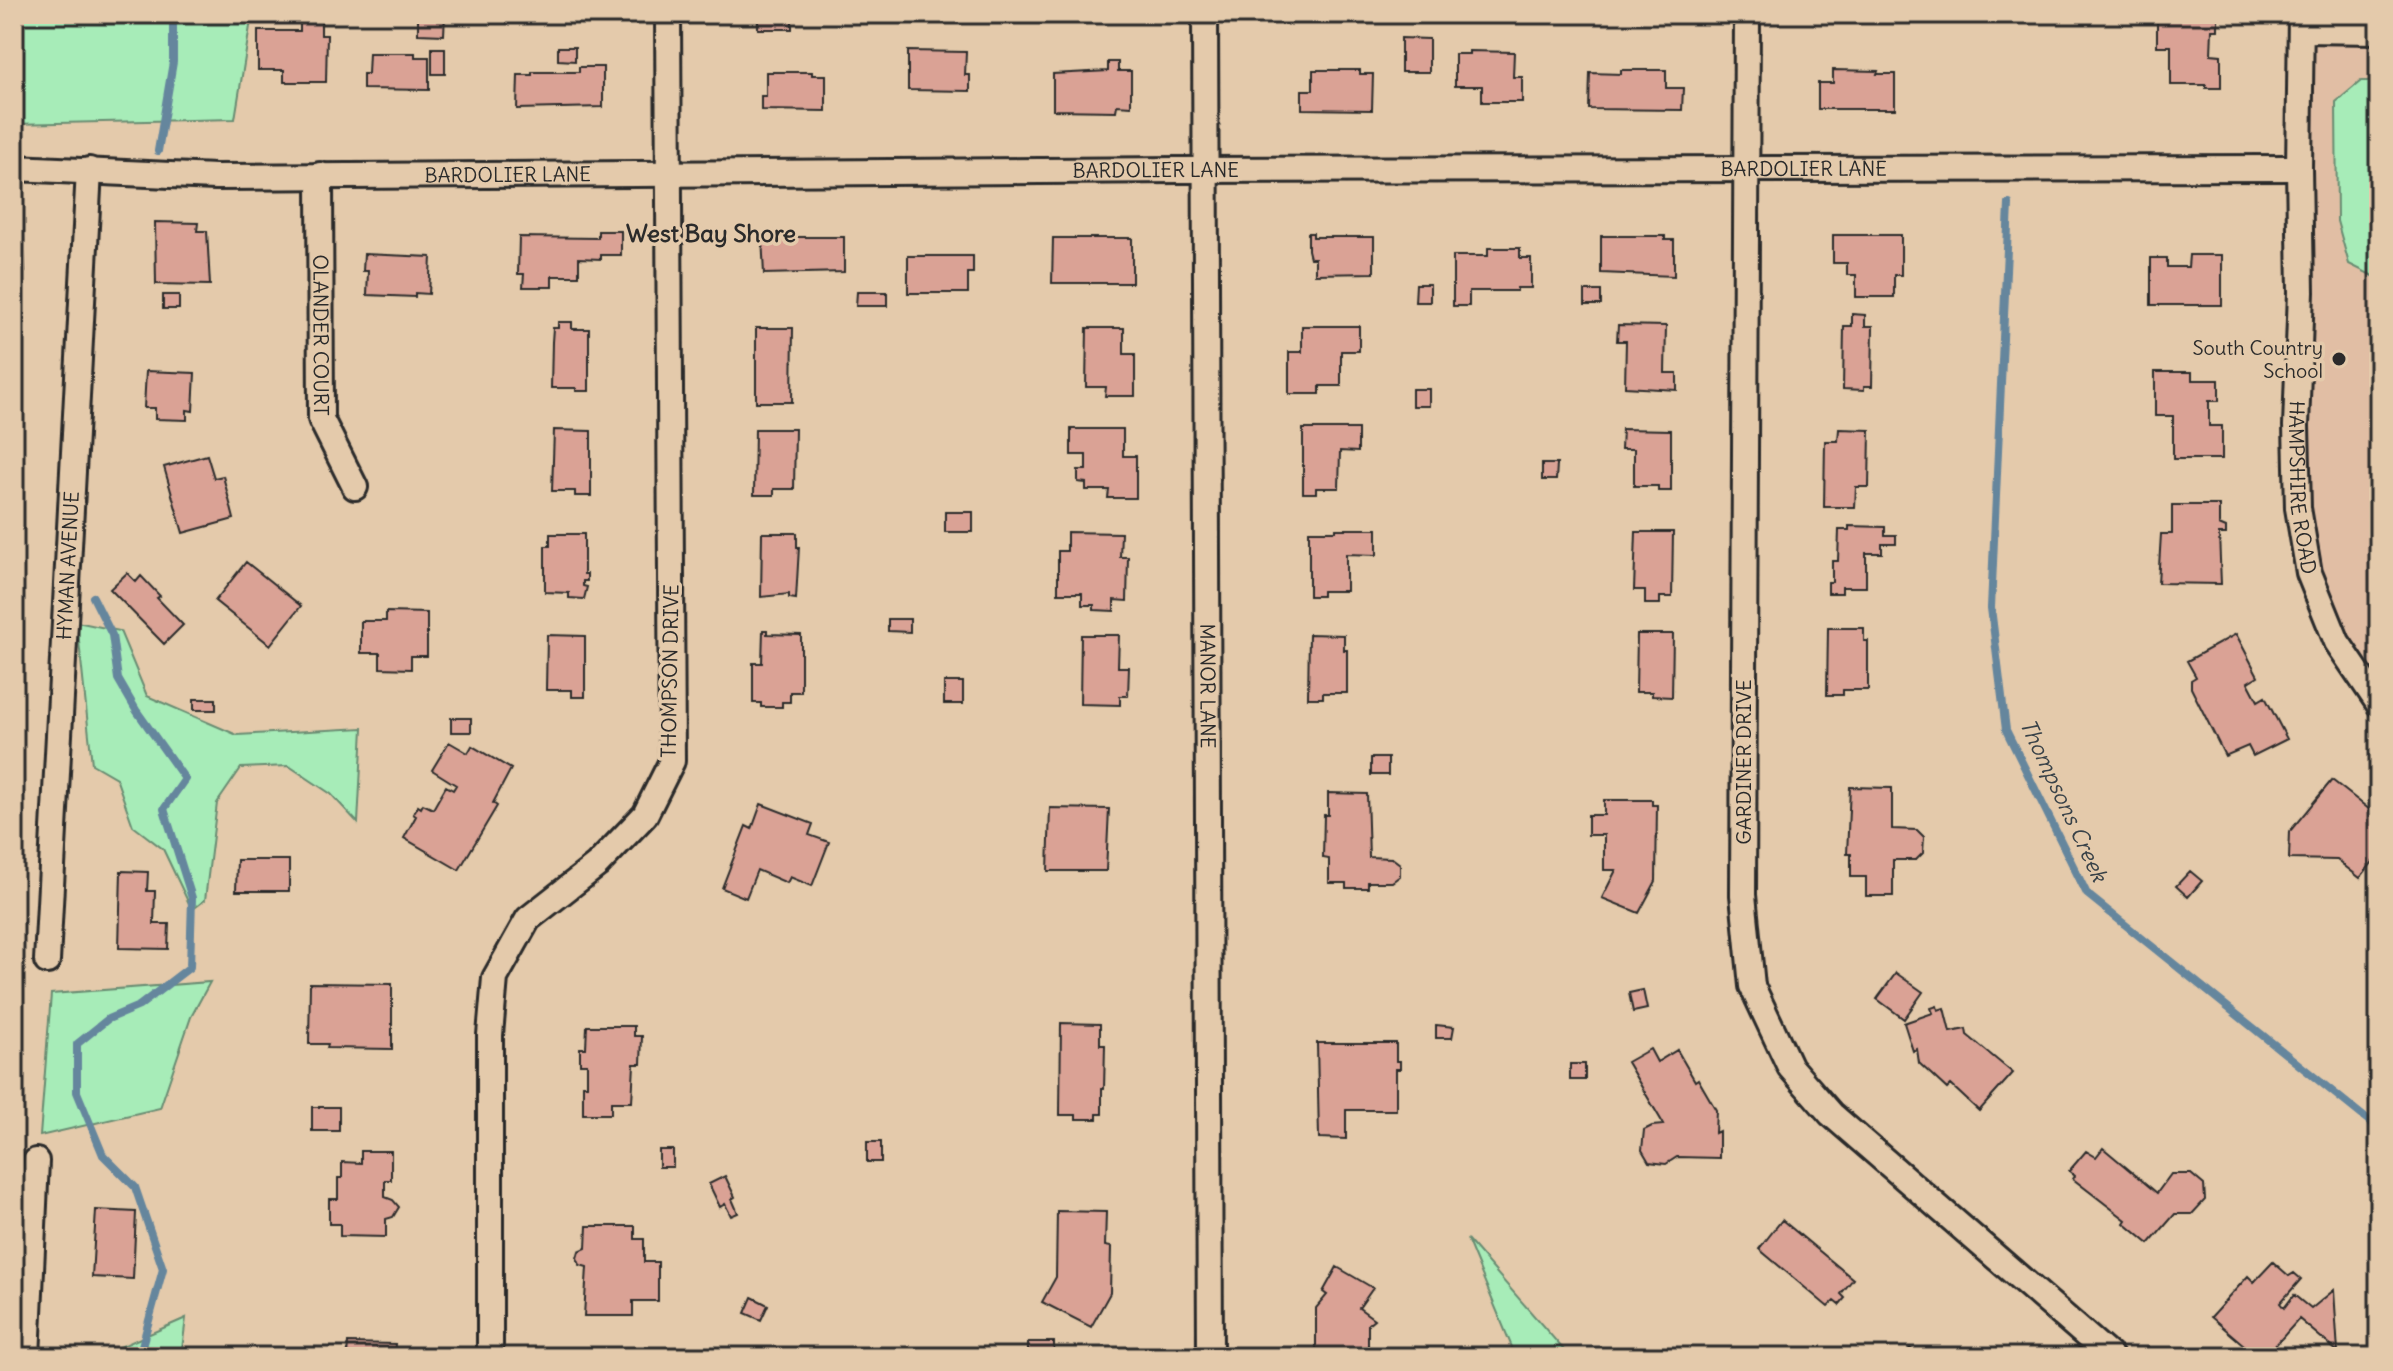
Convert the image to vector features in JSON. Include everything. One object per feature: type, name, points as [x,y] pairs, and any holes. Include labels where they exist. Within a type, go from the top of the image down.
[{"type":"street","name":"THOMPSON DRIVE","points":[[490,1357],[490,1035],[495,978],[528,919],[597,865],[645,815],[672,761],[668,14]]},
{"type":"street","name":"MANOR LANE","points":[[1205,14],[1210,1357]]},
{"type":"street","name":"GARDINER DRIVE","points":[[1747,14],[1743,895],[1752,986],[1790,1067],[1831,1114],[2111,1357]]},
{"type":"street","points":[[2301,22],[2379,31]]},
{"type":"street","name":"HAMPSHIRE ROAD","points":[[2301,22],[2301,292],[2296,426],[2298,508],[2309,573],[2337,642],[2379,704]]},
{"type":"street","name":"BARDOLIER LANE","points":[[14,168],[215,177],[668,172],[2299,168]]},
{"type":"street","name":"HYMAN AVENUE","points":[[47,961],[89,170]]},
{"type":"street","name":"OLANDER COURT","points":[[320,175],[321,419],[355,487]]},
{"type":"street","points":[[27,1357],[36,1161]]},
{"type":"shaded area","name":"South Country School","points":[[2301,30],[2379,31],[2379,704],[2309,573]]},
{"type":"green space","points":[[17,14],[252,14],[235,119],[14,124]]},
{"type":"green space","points":[[2361,81],[2379,81],[2379,279],[2349,264],[2337,221],[2336,102]]},
{"type":"green space","points":[[77,622],[120,631],[147,696],[237,735],[363,728],[358,823],[331,794],[289,766],[241,768],[217,803],[205,900],[192,910],[163,849],[133,826],[116,778],[92,764]]},
{"type":"green space","points":[[210,982],[191,1017],[160,1108],[40,1136],[51,994]]},
{"type":"green space","points":[[1467,1239],[1570,1357],[1516,1357]]},
{"type":"green space","points":[[186,1318],[181,1357],[108,1357],[113,1350]]},
{"type":"building","points":[[418,14],[445,14],[444,35],[418,34]]},
{"type":"building","points":[[575,14],[587,14],[587,19],[575,19]]},
{"type":"building","points":[[758,14],[792,14],[792,29],[758,29]]},
{"type":"building","points":[[1830,14],[1845,14],[1845,18],[1830,18]]},
{"type":"building","points":[[2157,14],[2218,14],[2218,30],[2212,30],[2211,54],[2221,55],[2221,88],[2171,85],[2171,46],[2157,46]]},
{"type":"building","points":[[300,16],[321,16],[321,35],[327,35],[326,82],[284,82],[284,70],[258,70],[258,31],[300,31]]},
{"type":"building","points":[[1401,38],[1429,39],[1429,72],[1401,72]]},
{"type":"building","points":[[558,47],[575,47],[575,61],[558,60]]},
{"type":"building","points":[[432,48],[445,48],[445,74],[432,74]]},
{"type":"building","points":[[908,51],[966,52],[965,75],[970,75],[970,91],[908,90]]},
{"type":"building","points":[[1469,51],[1514,52],[1513,77],[1522,77],[1522,102],[1482,102],[1482,86],[1455,86],[1455,54],[1469,54]]},
{"type":"building","points":[[369,53],[415,53],[415,57],[429,57],[429,90],[363,89],[363,74],[368,74]]},
{"type":"building","points":[[1108,62],[1118,62],[1118,71],[1131,71],[1131,106],[1117,105],[1116,111],[1053,110],[1053,74],[1108,71]]},
{"type":"building","points":[[579,67],[603,67],[603,107],[517,109],[518,75],[579,72]]},
{"type":"building","points":[[1313,70],[1360,70],[1360,74],[1373,74],[1372,110],[1302,109],[1302,90],[1313,90]]},
{"type":"building","points":[[1621,70],[1666,70],[1666,88],[1683,88],[1682,110],[1589,109],[1590,73],[1621,74]]},
{"type":"building","points":[[1833,70],[1895,74],[1895,109],[1818,109],[1818,83],[1833,83]]},
{"type":"building","points":[[766,72],[826,75],[826,111],[761,110],[761,96],[766,96]]},
{"type":"building","points":[[14,211],[22,211],[25,272],[14,272]]},
{"type":"building","points":[[155,222],[198,223],[197,231],[207,231],[210,285],[156,284]]},
{"type":"building","points":[[598,231],[621,231],[621,255],[601,255],[601,259],[579,258],[579,276],[552,276],[552,287],[523,287],[524,274],[518,274],[519,237],[598,238]]},
{"type":"building","points":[[1308,233],[1313,233],[1313,237],[1374,237],[1374,273],[1315,274],[1315,258],[1310,258],[1308,250]]},
{"type":"building","points":[[1833,235],[1901,235],[1901,275],[1894,275],[1894,297],[1856,297],[1856,275],[1847,275],[1847,263],[1833,263]]},
{"type":"building","points":[[1601,236],[1665,236],[1665,240],[1674,240],[1674,276],[1601,273]]},
{"type":"building","points":[[762,237],[844,237],[844,272],[764,274]]},
{"type":"building","points":[[1053,238],[1132,238],[1132,283],[1052,283]]},
{"type":"building","points":[[1488,248],[1520,248],[1520,258],[1531,258],[1531,288],[1469,291],[1469,306],[1453,306],[1453,256],[1488,256]]},
{"type":"building","points":[[364,254],[431,257],[429,294],[415,293],[415,297],[367,295],[368,271],[363,271]]},
{"type":"building","points":[[2189,255],[2222,255],[2222,305],[2151,305],[2151,258],[2167,258],[2167,267],[2188,267]]},
{"type":"building","points":[[908,256],[973,256],[973,273],[968,273],[968,293],[908,293]]},
{"type":"building","points":[[1416,284],[1430,284],[1430,302],[1415,302]]},
{"type":"building","points":[[1585,291],[1601,291],[1601,305],[1585,305]]},
{"type":"building","points":[[857,292],[887,292],[887,306],[856,306]]},
{"type":"building","points":[[163,295],[179,295],[179,309],[163,309]]},
{"type":"building","points":[[14,296],[20,296],[22,356],[14,356]]},
{"type":"building","points":[[1852,314],[1865,315],[1865,326],[1873,326],[1872,386],[1864,386],[1864,390],[1843,389],[1844,326],[1852,326]]},
{"type":"building","points":[[558,322],[572,322],[572,329],[589,329],[589,391],[551,388],[553,328],[558,328]]},
{"type":"building","points":[[1618,325],[1666,326],[1665,373],[1677,373],[1677,390],[1625,387],[1626,341],[1617,341]]},
{"type":"building","points":[[1302,326],[1359,326],[1359,351],[1341,351],[1341,386],[1320,386],[1320,394],[1289,394],[1289,352],[1302,352]]},
{"type":"building","points":[[756,328],[793,328],[792,402],[756,402]]},
{"type":"building","points":[[1087,328],[1124,328],[1124,354],[1135,354],[1135,396],[1105,396],[1106,387],[1086,387]]},
{"type":"building","points":[[146,371],[195,373],[193,411],[187,410],[187,420],[155,419],[155,408],[144,408]]},
{"type":"building","points":[[2155,372],[2192,372],[2192,380],[2219,380],[2219,401],[2209,401],[2209,426],[2222,426],[2222,459],[2173,459],[2173,416],[2155,416]]},
{"type":"building","points":[[14,383],[15,412],[18,412],[17,446],[14,446]]},
{"type":"building","points":[[1412,389],[1429,389],[1429,406],[1412,406]]},
{"type":"building","points":[[755,429],[795,429],[794,489],[774,489],[774,495],[754,495]]},
{"type":"building","points":[[1071,429],[1123,429],[1123,456],[1136,456],[1136,498],[1108,498],[1109,490],[1086,490],[1086,483],[1078,482],[1078,470],[1086,470],[1086,455],[1071,455]]},
{"type":"building","points":[[1303,429],[1358,429],[1358,452],[1340,451],[1339,488],[1316,488],[1316,493],[1303,493]]},
{"type":"building","points":[[1622,429],[1671,430],[1671,491],[1658,491],[1658,486],[1634,486],[1634,449],[1621,449]]},
{"type":"building","points":[[1839,429],[1870,430],[1869,487],[1856,487],[1855,507],[1824,507],[1825,441],[1838,441]]},
{"type":"building","points":[[554,430],[591,431],[591,496],[575,496],[575,491],[552,491]]},
{"type":"building","points":[[207,455],[214,478],[223,476],[234,519],[183,533],[164,467]]},
{"type":"building","points":[[1542,464],[1557,464],[1556,480],[1542,480]]},
{"type":"building","points":[[14,465],[18,465],[16,501],[14,501]]},
{"type":"building","points":[[2172,505],[2219,505],[2219,525],[2226,528],[2226,534],[2219,534],[2221,584],[2158,583],[2161,534],[2172,534]]},
{"type":"building","points":[[945,512],[973,512],[973,532],[945,532]]},
{"type":"building","points":[[14,523],[16,523],[14,577]]},
{"type":"building","points":[[1849,526],[1885,527],[1885,535],[1896,535],[1896,544],[1882,544],[1882,553],[1866,553],[1866,587],[1842,587],[1842,593],[1828,593],[1828,582],[1832,582],[1832,561],[1838,561],[1839,530],[1849,530]]},
{"type":"building","points":[[1377,529],[1377,555],[1346,554],[1346,591],[1322,591],[1322,596],[1309,596],[1309,531]]},
{"type":"building","points":[[1067,532],[1121,533],[1120,557],[1128,557],[1127,601],[1114,600],[1114,611],[1094,610],[1094,605],[1082,605],[1082,593],[1058,593],[1058,551],[1067,551]]},
{"type":"building","points":[[1636,532],[1673,532],[1672,597],[1660,597],[1660,604],[1645,604],[1645,590],[1634,590]]},
{"type":"building","points":[[762,533],[797,533],[796,599],[789,598],[789,594],[761,597]]},
{"type":"building","points":[[550,534],[584,534],[584,574],[587,574],[587,581],[583,581],[583,586],[587,587],[584,599],[569,598],[569,593],[545,592],[545,546],[550,546]]},
{"type":"building","points":[[246,562],[301,606],[270,645],[215,601]]},
{"type":"building","points":[[127,573],[136,582],[141,576],[183,625],[164,644],[110,589]]},
{"type":"building","points":[[386,612],[427,613],[427,656],[411,656],[411,669],[380,668],[380,653],[361,653],[361,621],[386,621]]},
{"type":"building","points":[[888,619],[910,619],[910,632],[888,631]]},
{"type":"building","points":[[1828,628],[1864,628],[1864,641],[1868,641],[1868,690],[1843,690],[1843,695],[1827,695]]},
{"type":"building","points":[[763,630],[767,630],[767,634],[801,635],[801,692],[790,692],[790,702],[782,702],[782,707],[761,707],[761,703],[753,703],[753,663],[762,663]]},
{"type":"building","points":[[1309,634],[1344,635],[1347,693],[1323,693],[1323,698],[1308,698]]},
{"type":"building","points":[[1637,634],[1673,634],[1672,697],[1636,692]]},
{"type":"building","points":[[2236,634],[2258,676],[2248,682],[2258,701],[2265,697],[2287,739],[2253,756],[2248,746],[2225,756],[2191,688],[2191,680],[2196,677],[2187,661]]},
{"type":"building","points":[[547,635],[585,636],[585,697],[572,697],[572,690],[546,690]]},
{"type":"building","points":[[1081,635],[1119,635],[1118,667],[1129,667],[1128,696],[1120,696],[1120,705],[1080,704]]},
{"type":"building","points":[[944,682],[963,682],[963,704],[944,704]]},
{"type":"building","points":[[194,699],[216,699],[216,710],[194,710]]},
{"type":"building","points":[[451,718],[471,718],[471,732],[451,732]]},
{"type":"building","points":[[449,742],[468,753],[472,746],[511,769],[493,803],[497,806],[459,870],[404,838],[418,806],[421,808],[423,804],[433,809],[446,786],[453,790],[456,785],[432,770]]},
{"type":"building","points":[[1371,758],[1388,758],[1388,775],[1371,775]]},
{"type":"building","points":[[2332,780],[2379,817],[2379,854],[2360,878],[2337,860],[2289,859],[2290,831]]},
{"type":"building","points":[[1850,787],[1892,788],[1892,829],[1917,830],[1924,837],[1923,853],[1916,860],[1893,860],[1893,896],[1866,896],[1866,877],[1851,877],[1851,854],[1847,854]]},
{"type":"building","points":[[1328,793],[1367,794],[1369,857],[1392,858],[1400,864],[1400,876],[1392,882],[1368,882],[1368,888],[1346,888],[1346,883],[1329,883],[1329,859],[1323,858]]},
{"type":"building","points":[[1604,800],[1652,800],[1652,805],[1657,805],[1656,881],[1639,913],[1602,898],[1616,870],[1604,870],[1604,835],[1588,835],[1588,815],[1604,815]]},
{"type":"building","points":[[761,804],[813,824],[809,835],[829,842],[812,886],[790,877],[787,883],[757,870],[746,898],[722,888],[746,826],[752,829]]},
{"type":"building","points":[[1050,808],[1109,809],[1106,871],[1048,871]]},
{"type":"building","points":[[237,860],[289,860],[289,891],[236,891]]},
{"type":"building","points":[[121,871],[148,872],[147,891],[155,891],[154,924],[169,924],[168,949],[119,948]]},
{"type":"building","points":[[2190,871],[2202,881],[2188,897],[2176,886]]},
{"type":"building","points":[[1896,973],[1923,992],[1904,1019],[1877,999]]},
{"type":"building","points":[[310,983],[392,984],[392,1049],[327,1048],[328,1044],[309,1044]]},
{"type":"building","points":[[1643,990],[1647,1009],[1633,1012],[1629,993]]},
{"type":"building","points":[[1937,1006],[1938,1010],[1944,1008],[1950,1032],[1966,1029],[1967,1035],[2013,1073],[1979,1111],[1951,1085],[1947,1089],[1919,1063],[1917,1049],[1913,1051],[1904,1023],[1933,1013],[1931,1008]]},
{"type":"building","points":[[1061,1023],[1100,1024],[1100,1045],[1105,1045],[1104,1089],[1102,1114],[1097,1114],[1097,1119],[1060,1115]]},
{"type":"building","points":[[1436,1025],[1454,1027],[1452,1038],[1436,1038]]},
{"type":"building","points":[[587,1026],[634,1026],[634,1036],[642,1036],[641,1064],[634,1064],[632,1102],[611,1102],[611,1114],[583,1114],[587,1064],[580,1064],[580,1048],[586,1048]]},
{"type":"building","points":[[1317,1043],[1396,1043],[1396,1061],[1400,1061],[1400,1069],[1396,1069],[1396,1110],[1346,1110],[1346,1139],[1319,1138]]},
{"type":"building","points":[[1650,1049],[1657,1062],[1677,1050],[1695,1081],[1698,1079],[1716,1110],[1715,1133],[1719,1131],[1719,1158],[1677,1157],[1666,1164],[1649,1162],[1642,1150],[1644,1130],[1664,1125],[1627,1062]]},
{"type":"building","points":[[1570,1064],[1585,1064],[1585,1080],[1570,1080]]},
{"type":"building","points":[[312,1107],[339,1107],[339,1131],[312,1131]]},
{"type":"building","points":[[867,1142],[881,1142],[881,1162],[867,1162]]},
{"type":"building","points":[[2103,1148],[2157,1193],[2171,1174],[2191,1174],[2204,1185],[2205,1200],[2192,1214],[2175,1214],[2149,1244],[2124,1223],[2126,1220],[2073,1179],[2075,1176],[2069,1171],[2086,1151],[2096,1157]]},
{"type":"building","points":[[659,1150],[673,1150],[673,1167],[659,1167]]},
{"type":"building","points":[[361,1151],[391,1151],[391,1180],[385,1180],[385,1197],[399,1207],[393,1217],[386,1219],[386,1237],[340,1236],[340,1224],[329,1224],[329,1199],[338,1199],[342,1162],[361,1163]]},
{"type":"building","points":[[725,1176],[735,1197],[732,1199],[738,1213],[731,1216],[725,1204],[720,1207],[709,1184]]},
{"type":"building","points":[[96,1210],[136,1212],[133,1279],[92,1277]]},
{"type":"building","points":[[1057,1211],[1106,1212],[1105,1246],[1111,1247],[1110,1293],[1091,1327],[1042,1302],[1056,1277]]},
{"type":"building","points":[[1782,1220],[1853,1279],[1841,1294],[1845,1298],[1839,1305],[1834,1301],[1828,1307],[1759,1249]]},
{"type":"building","points":[[587,1226],[635,1226],[635,1239],[644,1239],[644,1262],[658,1262],[658,1301],[633,1301],[633,1316],[584,1316],[587,1267],[580,1265],[577,1258],[579,1251],[586,1248]]},
{"type":"building","points":[[2273,1262],[2289,1276],[2294,1273],[2301,1279],[2280,1303],[2284,1308],[2294,1295],[2311,1309],[2334,1290],[2338,1352],[2299,1319],[2265,1357],[2258,1357],[2211,1317],[2248,1276],[2254,1282]]},
{"type":"building","points":[[1337,1267],[1373,1288],[1359,1308],[1374,1319],[1368,1324],[1368,1357],[1319,1357],[1319,1349],[1316,1349],[1316,1308],[1327,1295],[1323,1292]]},
{"type":"building","points":[[752,1297],[768,1305],[761,1320],[745,1313]]},
{"type":"building","points":[[1028,1342],[1054,1342],[1057,1357],[1028,1357]]},
{"type":"building","points":[[348,1343],[395,1344],[394,1357],[347,1357]]},
{"type":"building","points":[[1910,1348],[1922,1357],[1902,1357]]},
{"type":"waterway","points":[[158,151],[173,62],[173,14]]},
{"type":"waterway","name":"Thompsons Creek","points":[[2009,204],[1991,608],[2006,730],[2087,894],[2379,1129]]},
{"type":"waterway","points":[[93,597],[112,635],[118,679],[185,779],[164,809],[192,898],[190,967],[139,1006],[108,1019],[77,1044],[77,1092],[103,1155],[135,1187],[163,1269],[139,1357]]},
{"type":"place","name":"South Country School","points":[[2339,359]]},
{"type":"district","name":"West Bay Shore","points":[[711,234]]}]
